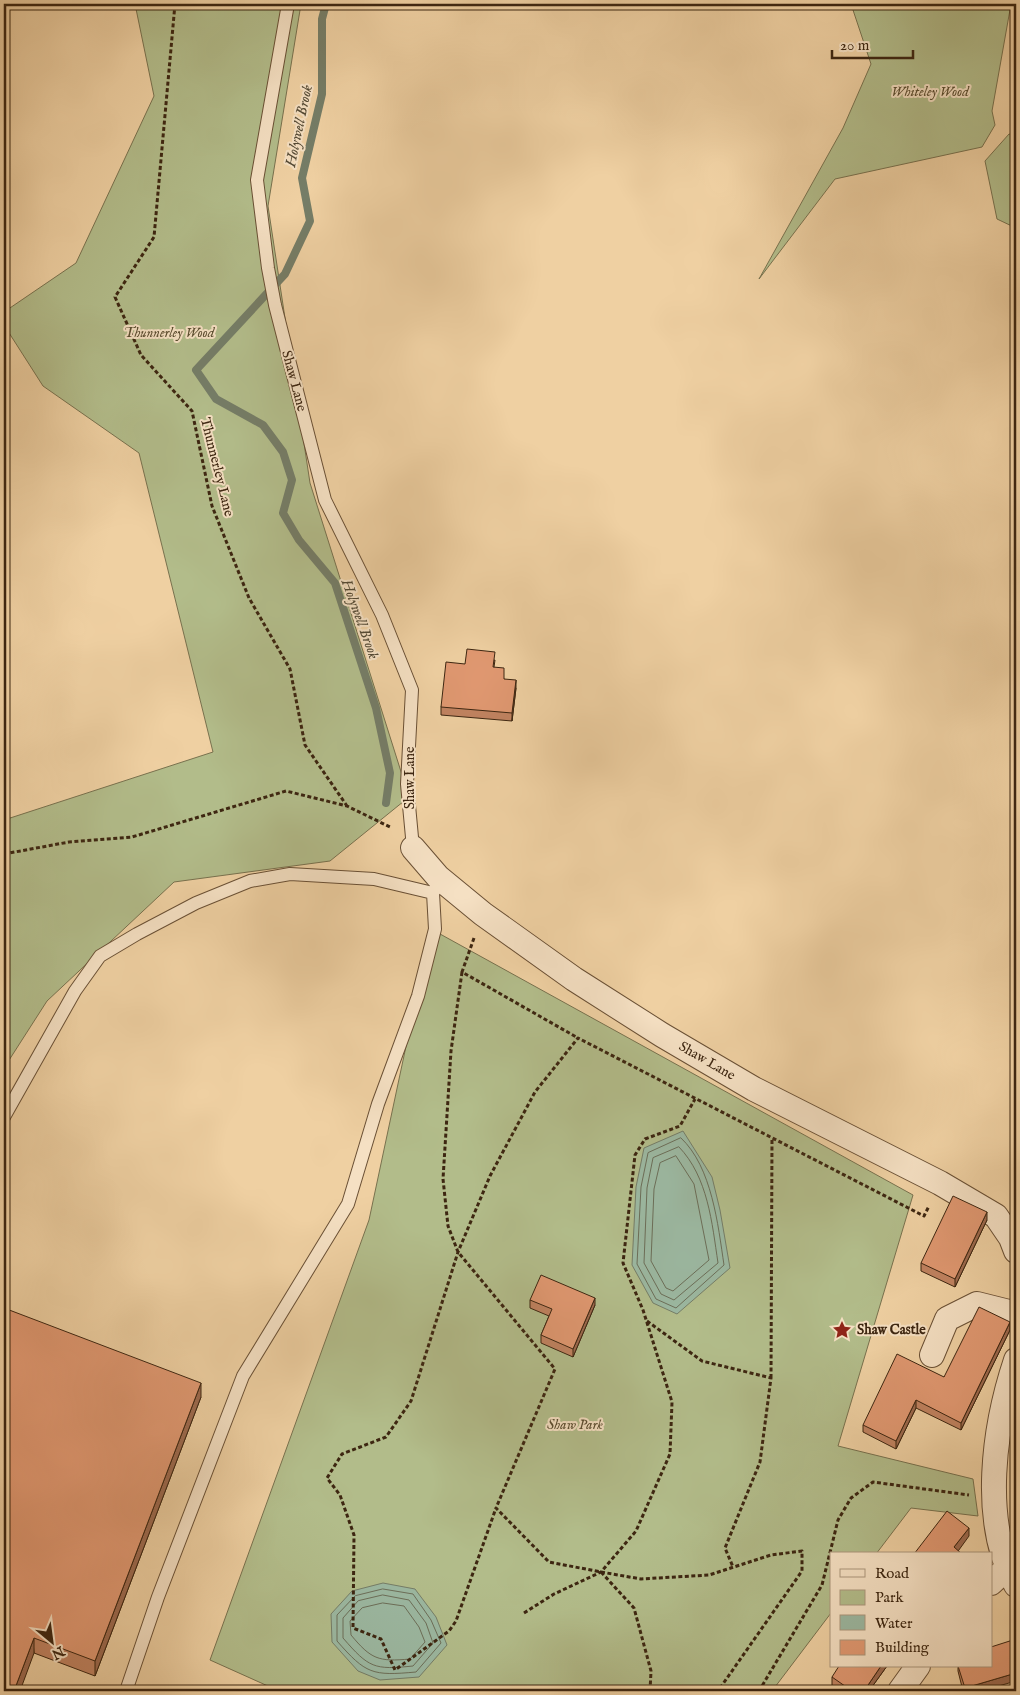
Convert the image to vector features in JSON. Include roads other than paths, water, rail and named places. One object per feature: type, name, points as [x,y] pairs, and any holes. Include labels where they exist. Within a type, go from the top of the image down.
[{"type":"street","name":"Shaw Lane","points":[[413,848],[436,885],[483,914],[574,979],[679,1045],[754,1089],[940,1183],[996,1216],[1012,1238],[1016,1251]]},
{"type":"street","points":[[932,1354],[947,1319],[977,1304],[1009,1312],[1016,1311]]},
{"type":"street","points":[[1005,1578],[993,1498],[1000,1420],[1016,1360]]},
{"type":"street","points":[[900,1691],[917,1668]]},
{"type":"lane","name":"Shaw Lane","points":[[288,4],[257,180],[268,268],[275,306],[325,500],[382,615],[412,690],[407,784],[413,848]]},
{"type":"lane","points":[[4,1116],[75,991],[100,956],[179,912],[250,882],[290,874],[436,885],[435,929],[418,996],[378,1104],[348,1204],[243,1376],[158,1597],[126,1691]]},
{"type":"water","points":[[683,1131],[712,1177],[730,1268],[677,1314],[653,1303],[632,1265],[636,1187],[644,1148]]},
{"type":"water","points":[[383,1583],[415,1589],[436,1617],[447,1645],[419,1677],[380,1680],[358,1671],[332,1642],[331,1614],[352,1591]]},
{"type":"waterway","name":"Holywell Brook","points":[[326,4],[322,19],[322,94],[302,178],[310,221],[285,274],[196,370],[216,399],[263,425],[283,452],[292,480],[283,513],[299,540],[335,583],[376,708],[390,773],[386,803]]},
{"type":"place","name":"Shaw Castle","points":[[842,1330]]},
{"type":"park label","name":"Whiteley Wood","points":[[930,92]]},
{"type":"park label","name":"Thunnerley Wood","points":[[169,333]]},
{"type":"park label","name":"Shaw Park","points":[[575,1425]]}]
